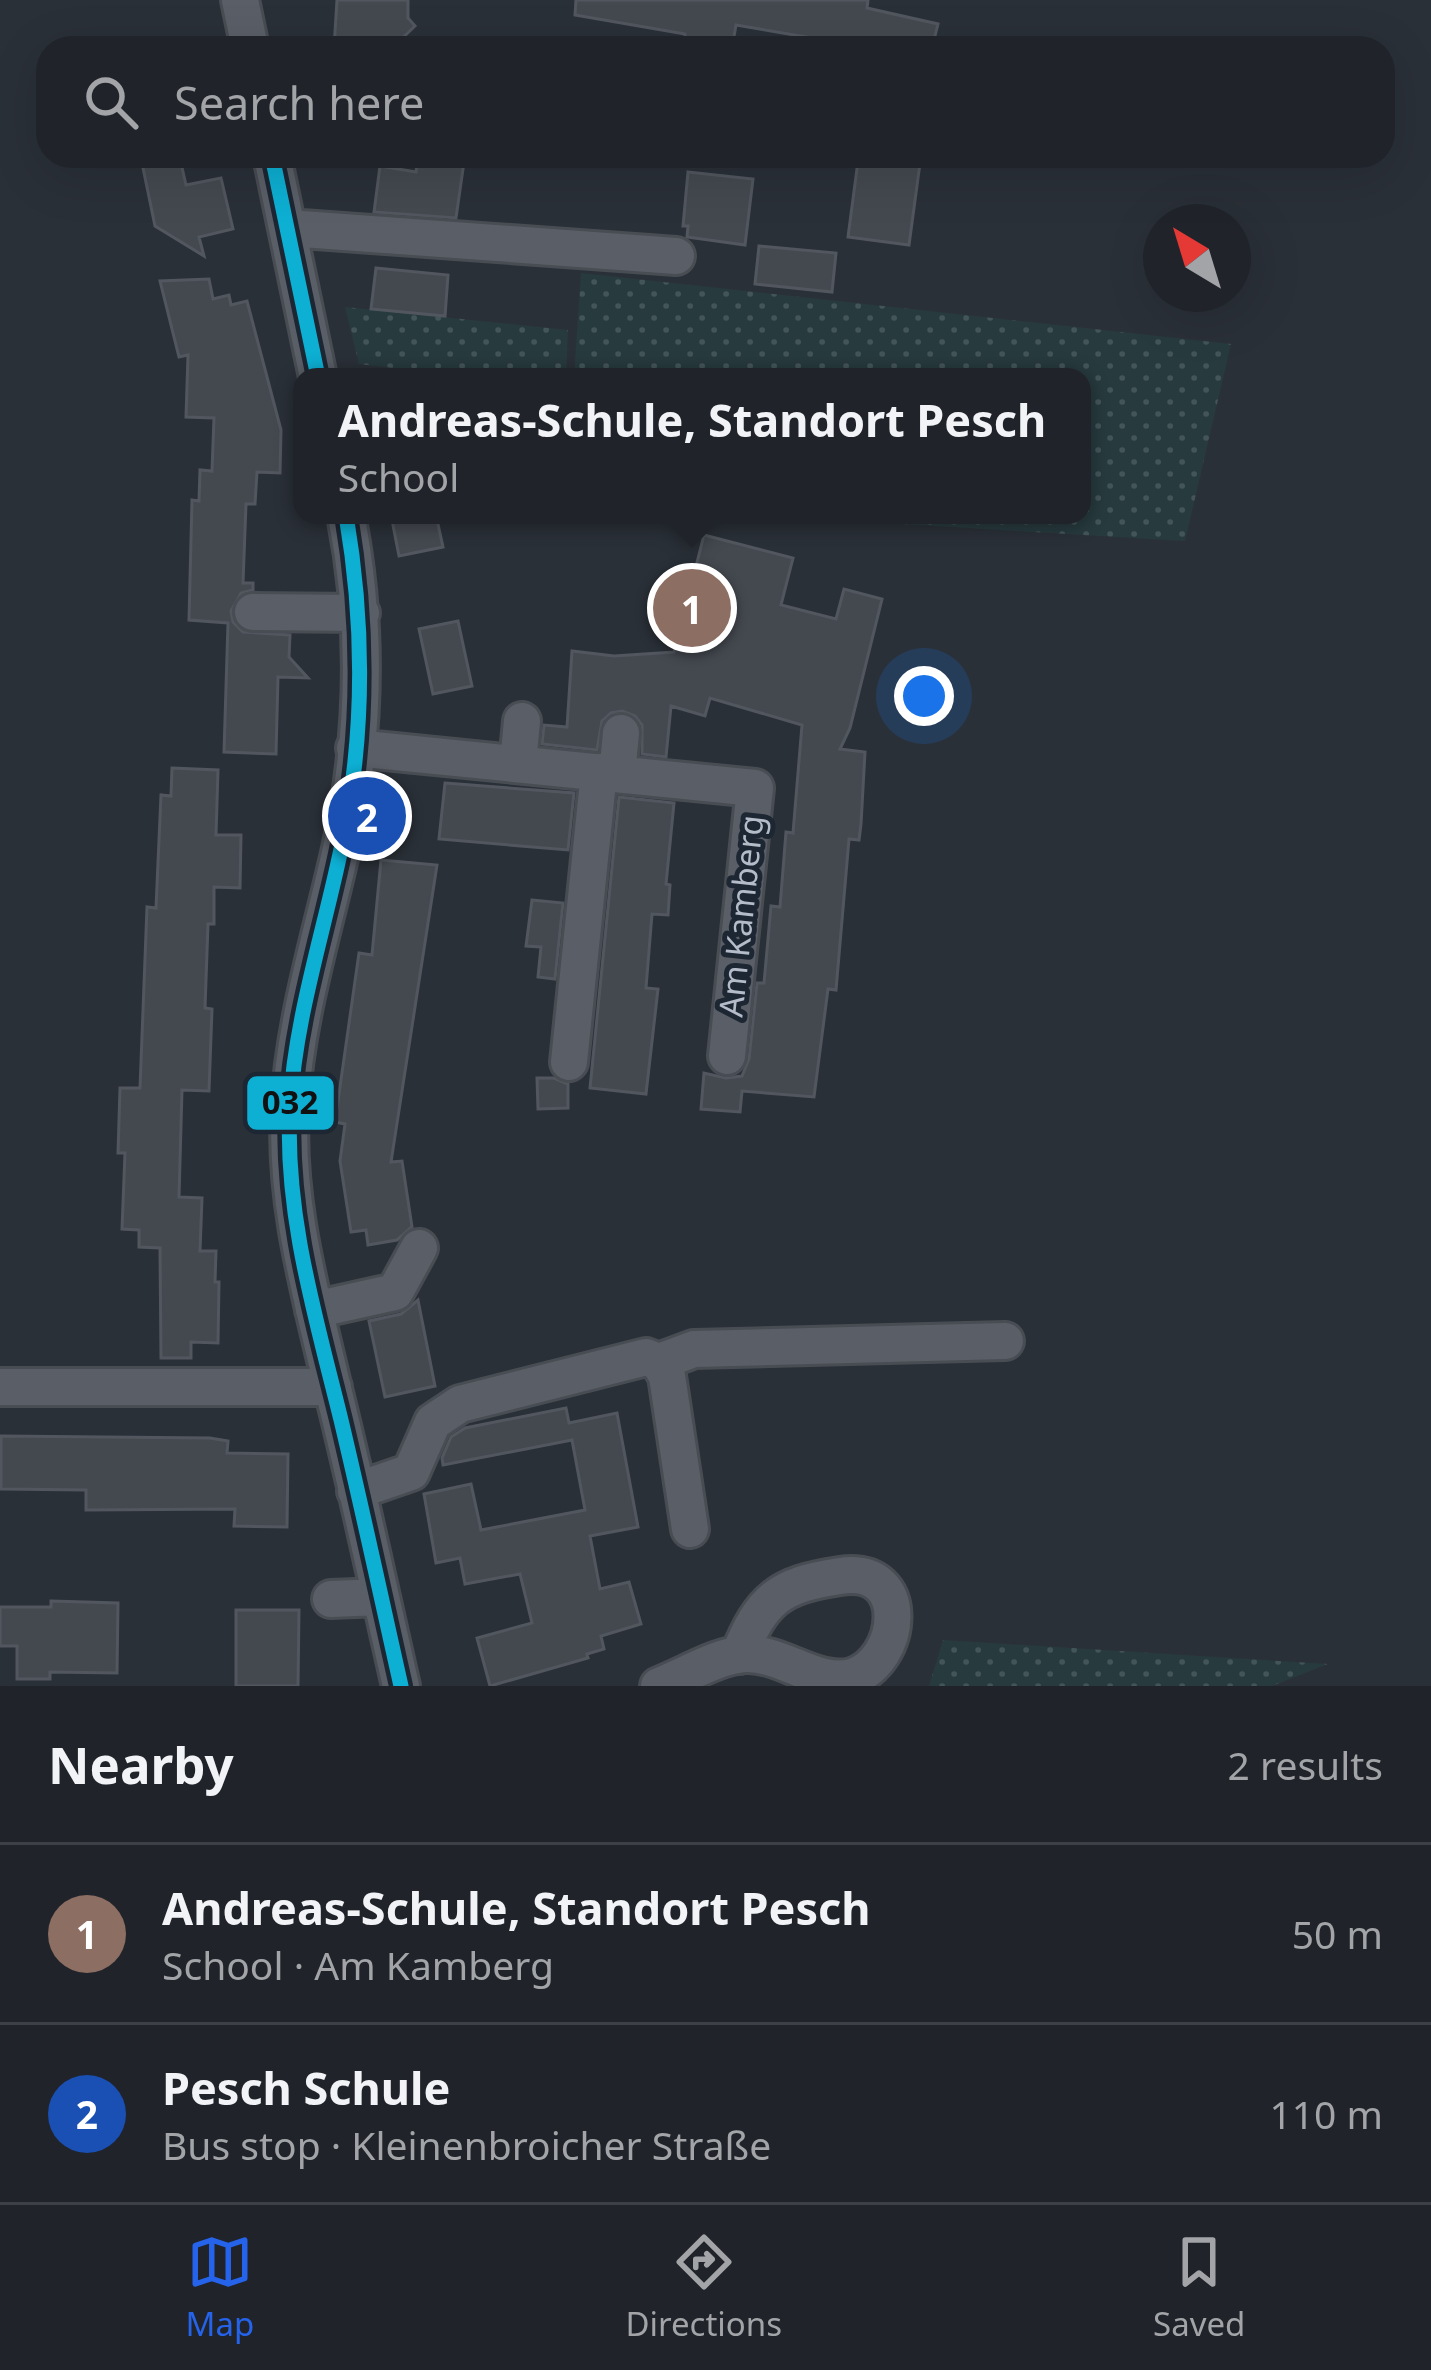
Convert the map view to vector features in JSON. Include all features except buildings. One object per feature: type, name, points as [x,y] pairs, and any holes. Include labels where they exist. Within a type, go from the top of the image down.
[{"type":"street","points":[[240,0],[248,36]]},
{"type":"street","points":[[275,168],[316,368]]},
{"type":"street","points":[[288,228],[676,256]]},
{"type":"street","points":[[347,524],[361,613],[362,686],[344,833],[304,1005],[290,1110],[292,1185],[314,1310],[401,1686]]},
{"type":"street","points":[[253,612],[361,613]]},
{"type":"street","points":[[518,764],[522,721]]},
{"type":"street","points":[[569,1063],[608,773],[621,733]]},
{"type":"street","name":"Am Kamberg","points":[[355,748],[755,788],[727,1056]]},
{"type":"street","points":[[314,1310],[395,1292],[419,1248]]},
{"type":"street","points":[[659,1362],[694,1348],[1005,1341]]},
{"type":"street","points":[[356,1491],[411,1472],[433,1421],[460,1404],[651,1357],[667,1376],[691,1529]]},
{"type":"street","points":[[0,1387],[333,1387]]},
{"type":"street","points":[[331,1599],[380,1597]]},
{"type":"street","points":[[659,1686],[739,1655]]},
{"type":"green space","points":[[581,273],[1231,344],[1185,541],[901,524],[1091,524],[1091,368],[575,368]]},
{"type":"green space","points":[[345,307],[568,330],[566,368],[359,364]]},
{"type":"green space","points":[[943,1640],[1328,1664],[1272,1686],[929,1686]]},
{"type":"transit line","name":"032","points":[[274,168],[316,368]]},
{"type":"transit line","name":"032","points":[[347,524],[359,641],[355,766],[298,1042],[289,1147],[304,1265],[401,1686]]},
{"type":"place","name":"Andreas-Schule, Standort Pesch","points":[[692,608]]},
{"type":"place","name":"Pesch Schule","points":[[367,816]]}]
